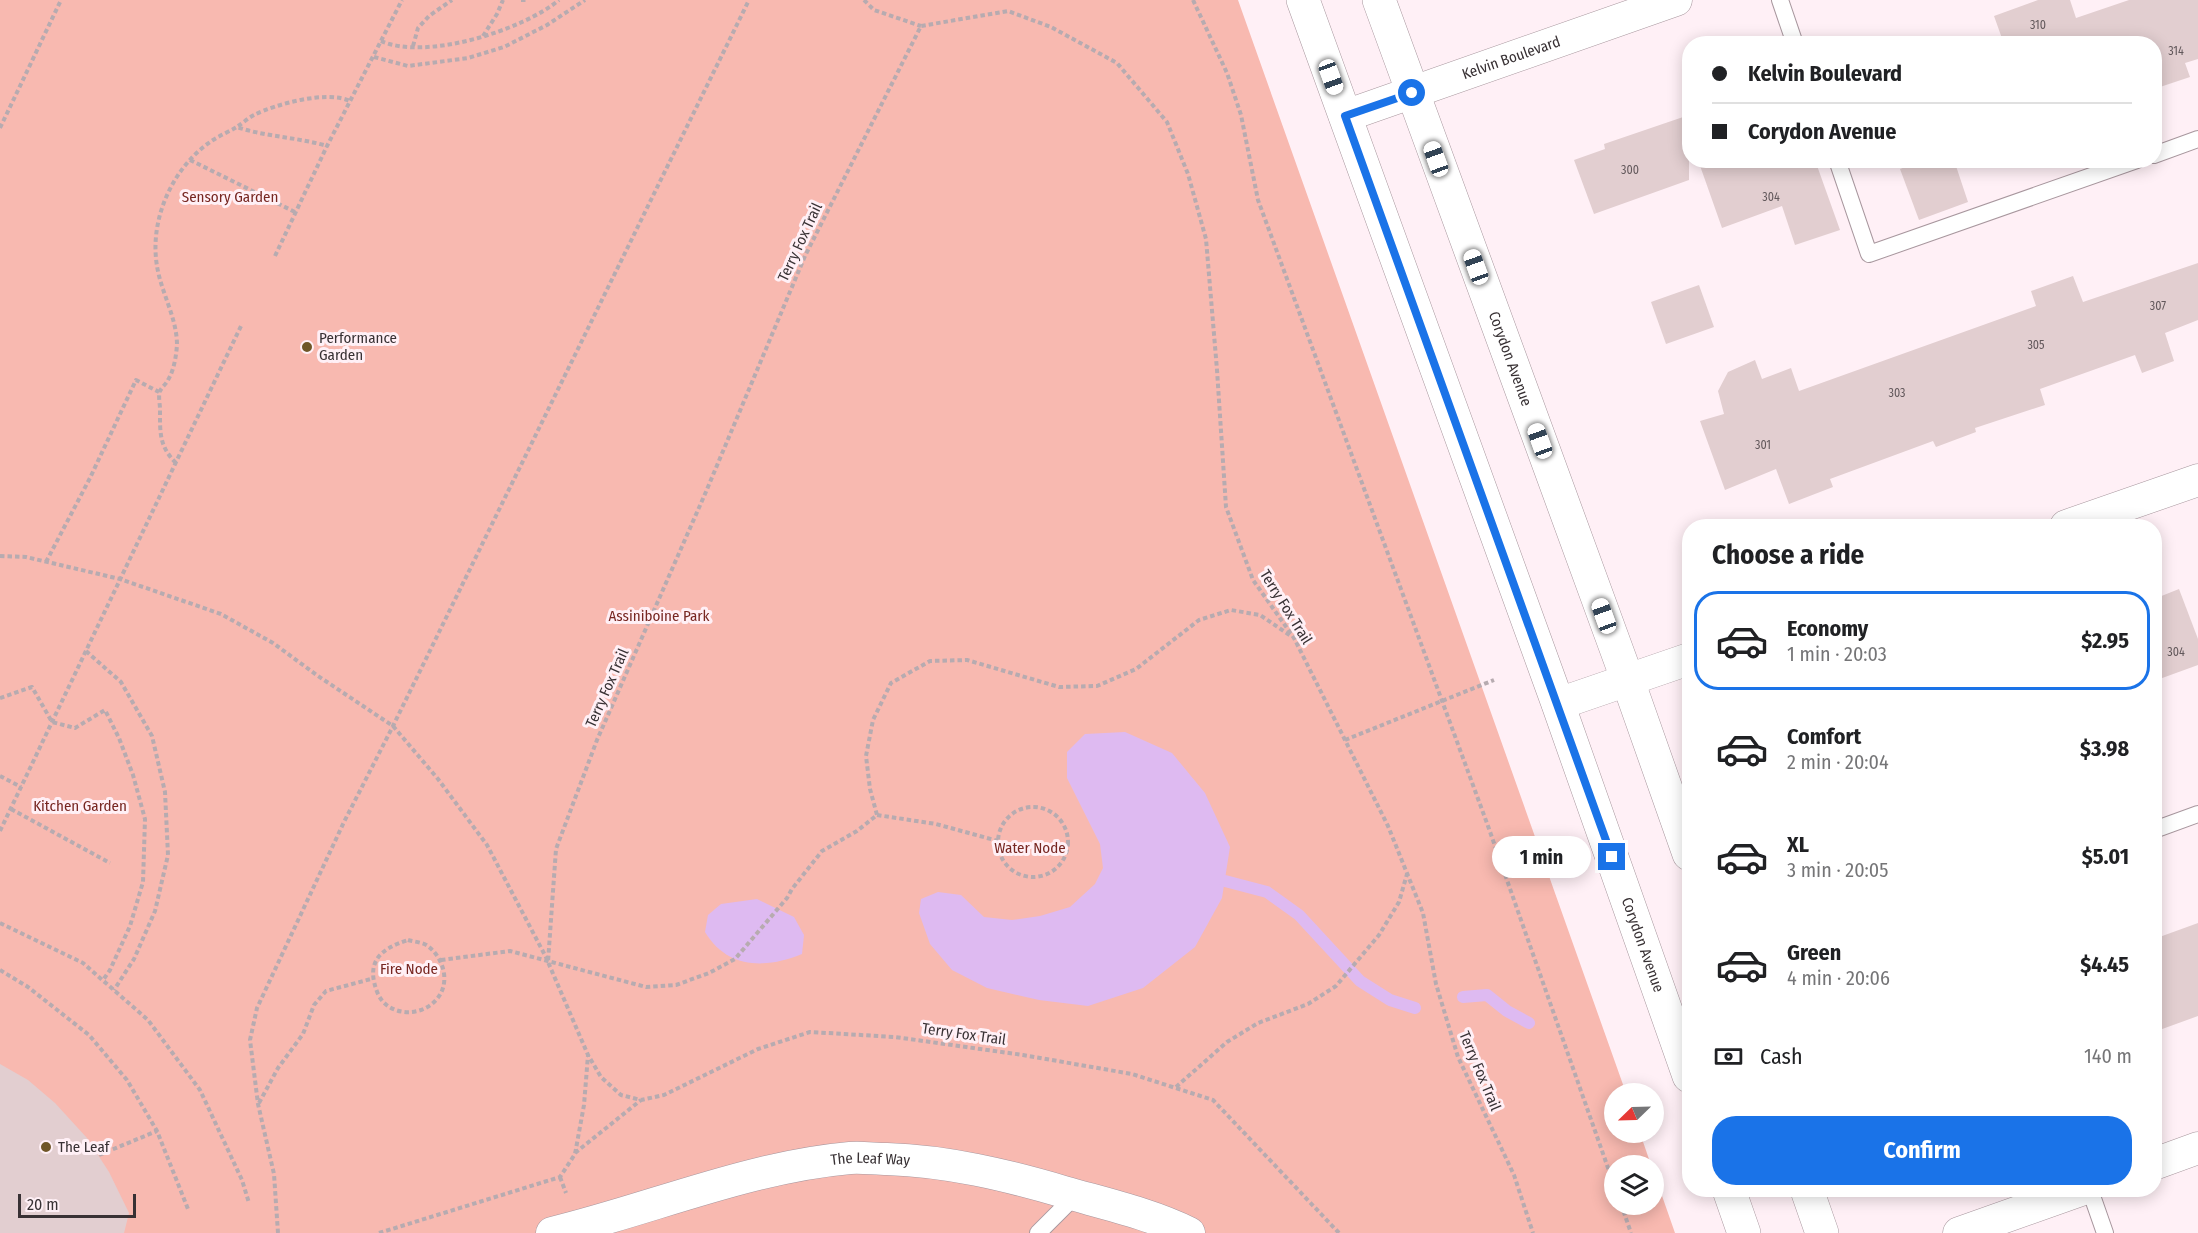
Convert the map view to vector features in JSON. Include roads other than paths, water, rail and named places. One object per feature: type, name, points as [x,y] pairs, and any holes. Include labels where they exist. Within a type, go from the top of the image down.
[{"type":"main road","name":"Corydon Avenue","points":[[1303,0],[1558,704],[1682,1056]]},
{"type":"main road","name":"Corydon Avenue","points":[[1379,0],[1682,834]]},
{"type":"main road","points":[[1731,1197],[1744,1233]]},
{"type":"main road","points":[[1809,1197],[1822,1233]]},
{"type":"street","name":"Kelvin Boulevard","points":[[1345,116],[1676,0]]},
{"type":"street","points":[[2086,519],[2198,480]]},
{"type":"street","points":[[1558,704],[1682,662]]},
{"type":"street","points":[[2162,1161],[2198,1148]]},
{"type":"street","name":"The Leaf Way","points":[[552,1233],[749,1177],[802,1165],[852,1158],[915,1160],[1011,1176],[1141,1214],[1190,1233]]},
{"type":"street","points":[[1959,1233],[2061,1197]]},
{"type":"lane","points":[[1780,0],[1793,36]]},
{"type":"lane","points":[[2162,152],[2198,139]]},
{"type":"lane","points":[[1840,168],[1869,254],[2114,168]]},
{"type":"lane","points":[[2162,827],[2198,814]]},
{"type":"lane","points":[[1038,1233],[1076,1196]]},
{"type":"lane","points":[[2092,1197],[2105,1233]]},
{"type":"waterway","points":[[1225,881],[1267,892],[1299,915],[1360,981],[1390,1000],[1415,1008]]},
{"type":"waterway","points":[[1463,997],[1487,995],[1507,1011],[1529,1023]]},
{"type":"place","name":"Performance Garden","points":[[307,347]]},
{"type":"place","name":"The Leaf","points":[[46,1147]]},
{"type":"park label","name":"Sensory Garden","points":[[230,197]]},
{"type":"park label","name":"Assiniboine Park","points":[[659,616]]},
{"type":"park label","name":"Kitchen Garden","points":[[80,806]]},
{"type":"park label","name":"Water Node","points":[[1030,848]]},
{"type":"park label","name":"Fire Node","points":[[409,969]]}]
